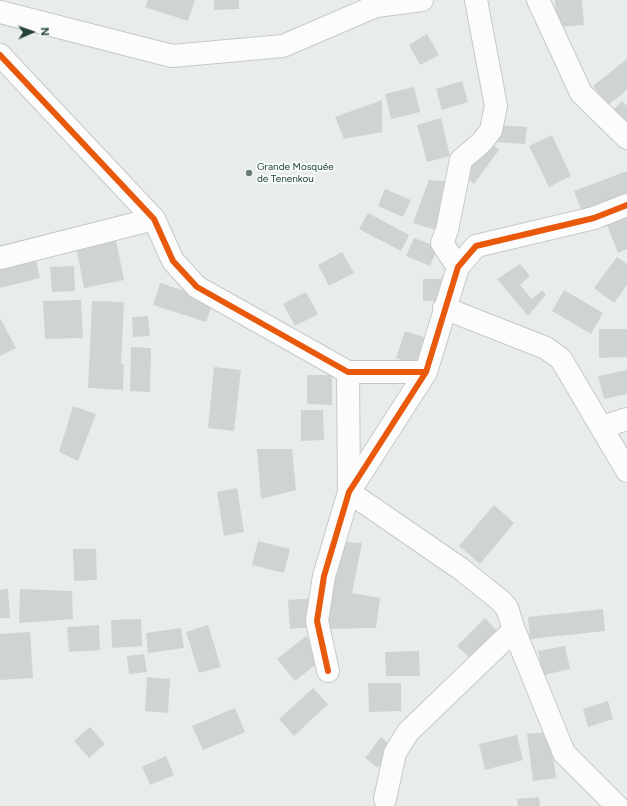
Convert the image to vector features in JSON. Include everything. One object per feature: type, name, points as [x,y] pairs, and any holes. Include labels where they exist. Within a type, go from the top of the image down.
[{"type":"street","points":[[0,12],[172,56],[283,46],[376,6],[422,0]]},
{"type":"street","points":[[458,267],[442,243],[447,230],[462,160],[482,142],[491,130],[496,106],[476,0]]},
{"type":"street","points":[[538,0],[581,93],[627,138]]},
{"type":"street","points":[[0,56],[154,219],[173,261],[197,287],[348,372],[426,372]]},
{"type":"street","points":[[328,671],[317,621],[324,576],[349,492],[426,372],[444,308],[458,267],[476,246],[594,218],[627,206]]},
{"type":"street","points":[[0,258],[154,219]]},
{"type":"street","points":[[444,308],[546,348],[561,359],[627,471]]},
{"type":"street","points":[[348,372],[349,492]]},
{"type":"street","points":[[602,427],[627,419]]},
{"type":"street","points":[[349,492],[461,569],[502,601],[507,608],[514,630],[564,754],[617,806]]},
{"type":"street","points":[[385,799],[395,753],[408,732],[514,630]]},
{"type":"building","points":[[148,0],[195,0],[188,21],[145,7]]},
{"type":"building","points":[[214,0],[239,0],[239,9],[214,10]]},
{"type":"building","points":[[555,0],[582,0],[584,25],[556,27]]},
{"type":"building","points":[[427,34],[439,55],[420,65],[409,45]]},
{"type":"building","points":[[627,59],[627,90],[608,105],[593,86]]},
{"type":"building","points":[[462,81],[468,102],[442,110],[436,89]]},
{"type":"building","points":[[414,87],[420,112],[391,119],[385,94]]},
{"type":"building","points":[[382,100],[382,132],[344,139],[335,117]]},
{"type":"building","points":[[622,101],[627,106],[627,130],[611,112]]},
{"type":"building","points":[[441,118],[450,156],[427,162],[417,125]]},
{"type":"building","points":[[498,125],[527,127],[525,144],[496,142]]},
{"type":"building","points":[[552,135],[571,176],[549,187],[529,146]]},
{"type":"building","points":[[489,141],[499,150],[474,184],[463,175]]},
{"type":"building","points":[[627,171],[627,196],[582,212],[574,191]]},
{"type":"building","points":[[429,180],[455,182],[439,231],[413,223]]},
{"type":"building","points":[[385,189],[411,200],[403,217],[378,206]]},
{"type":"building","points":[[368,213],[409,235],[401,251],[359,229]]},
{"type":"building","points":[[627,216],[627,249],[618,253],[607,225]]},
{"type":"building","points":[[414,238],[438,247],[430,266],[406,256]]},
{"type":"building","points":[[116,240],[124,280],[84,288],[76,247]]},
{"type":"building","points":[[342,252],[354,273],[329,286],[318,265]]},
{"type":"building","points":[[35,256],[40,278],[0,288],[0,265]]},
{"type":"building","points":[[617,257],[627,264],[627,285],[614,303],[594,288]]},
{"type":"building","points":[[520,264],[530,276],[520,285],[532,299],[542,290],[546,295],[528,316],[497,279]]},
{"type":"building","points":[[74,266],[75,291],[52,292],[50,267]]},
{"type":"building","points":[[423,279],[445,279],[445,301],[423,301]]},
{"type":"building","points":[[160,283],[214,300],[206,322],[153,305]]},
{"type":"building","points":[[564,290],[603,313],[591,334],[552,311]]},
{"type":"building","points":[[306,292],[318,314],[295,326],[283,304]]},
{"type":"building","points":[[81,300],[83,338],[45,339],[43,301]]},
{"type":"building","points":[[92,301],[124,302],[121,364],[124,364],[123,390],[88,388]]},
{"type":"building","points":[[148,316],[150,336],[133,337],[132,317]]},
{"type":"building","points":[[0,318],[16,348],[0,356]]},
{"type":"building","points":[[599,329],[627,329],[627,357],[599,358]]},
{"type":"building","points":[[405,331],[432,340],[423,367],[396,358]]},
{"type":"building","points":[[131,347],[151,348],[150,392],[130,391]]},
{"type":"building","points":[[214,367],[241,370],[234,431],[208,428]]},
{"type":"building","points":[[627,370],[627,394],[604,399],[598,376]]},
{"type":"building","points":[[307,375],[332,375],[332,405],[307,404]]},
{"type":"building","points":[[73,406],[96,414],[78,461],[59,452]]},
{"type":"building","points":[[301,410],[323,410],[324,440],[301,441]]},
{"type":"building","points":[[257,449],[292,449],[296,490],[261,499]]},
{"type":"building","points":[[237,488],[244,532],[224,536],[217,492]]},
{"type":"building","points":[[494,505],[514,523],[480,564],[459,546]]},
{"type":"building","points":[[258,541],[290,549],[284,573],[252,565]]},
{"type":"building","points":[[340,542],[362,543],[352,593],[380,598],[376,628],[325,629]]},
{"type":"building","points":[[73,549],[96,549],[97,580],[74,581]]},
{"type":"building","points":[[8,589],[10,618],[0,618],[0,590]]},
{"type":"building","points":[[20,589],[72,591],[73,619],[19,623]]},
{"type":"building","points":[[314,598],[315,627],[290,629],[288,600]]},
{"type":"building","points":[[603,609],[605,631],[530,639],[528,617]]},
{"type":"building","points":[[485,618],[502,636],[475,663],[457,646]]},
{"type":"building","points":[[141,619],[142,646],[112,648],[111,620]]},
{"type":"building","points":[[99,625],[100,650],[69,652],[67,627]]},
{"type":"building","points":[[208,625],[221,667],[199,673],[186,632]]},
{"type":"building","points":[[181,628],[184,648],[148,653],[146,633]]},
{"type":"building","points":[[30,632],[33,678],[0,680],[0,634]]},
{"type":"building","points":[[306,636],[324,658],[295,681],[277,659]]},
{"type":"building","points":[[565,646],[570,669],[543,675],[538,651]]},
{"type":"building","points":[[419,651],[420,676],[386,676],[385,652]]},
{"type":"building","points":[[144,654],[147,672],[129,674],[127,656]]},
{"type":"building","points":[[147,677],[170,679],[168,713],[145,711]]},
{"type":"building","points":[[368,683],[401,683],[401,711],[369,712]]},
{"type":"building","points":[[313,688],[328,704],[294,736],[279,719]]},
{"type":"building","points":[[608,701],[613,719],[588,727],[583,709]]},
{"type":"building","points":[[235,708],[245,732],[203,750],[192,726]]},
{"type":"building","points":[[90,727],[105,744],[89,758],[74,741]]},
{"type":"building","points":[[550,732],[556,778],[533,781],[527,734]]},
{"type":"building","points":[[517,735],[523,760],[485,770],[479,744]]},
{"type":"building","points":[[381,737],[394,748],[378,768],[365,758]]},
{"type":"building","points":[[166,756],[174,775],[150,785],[142,767]]},
{"type":"building","points":[[539,797],[540,806],[518,806],[517,799]]},
{"type":"cycle path","points":[[0,55],[154,219],[173,261],[197,287],[348,372],[426,372]]},
{"type":"cycle path","points":[[328,671],[317,621],[324,576],[349,492],[426,372],[458,267],[476,246],[594,218],[627,205]]},
{"type":"place","name":"Grande Mosquée de Tenenkou","points":[[249,173]]}]
